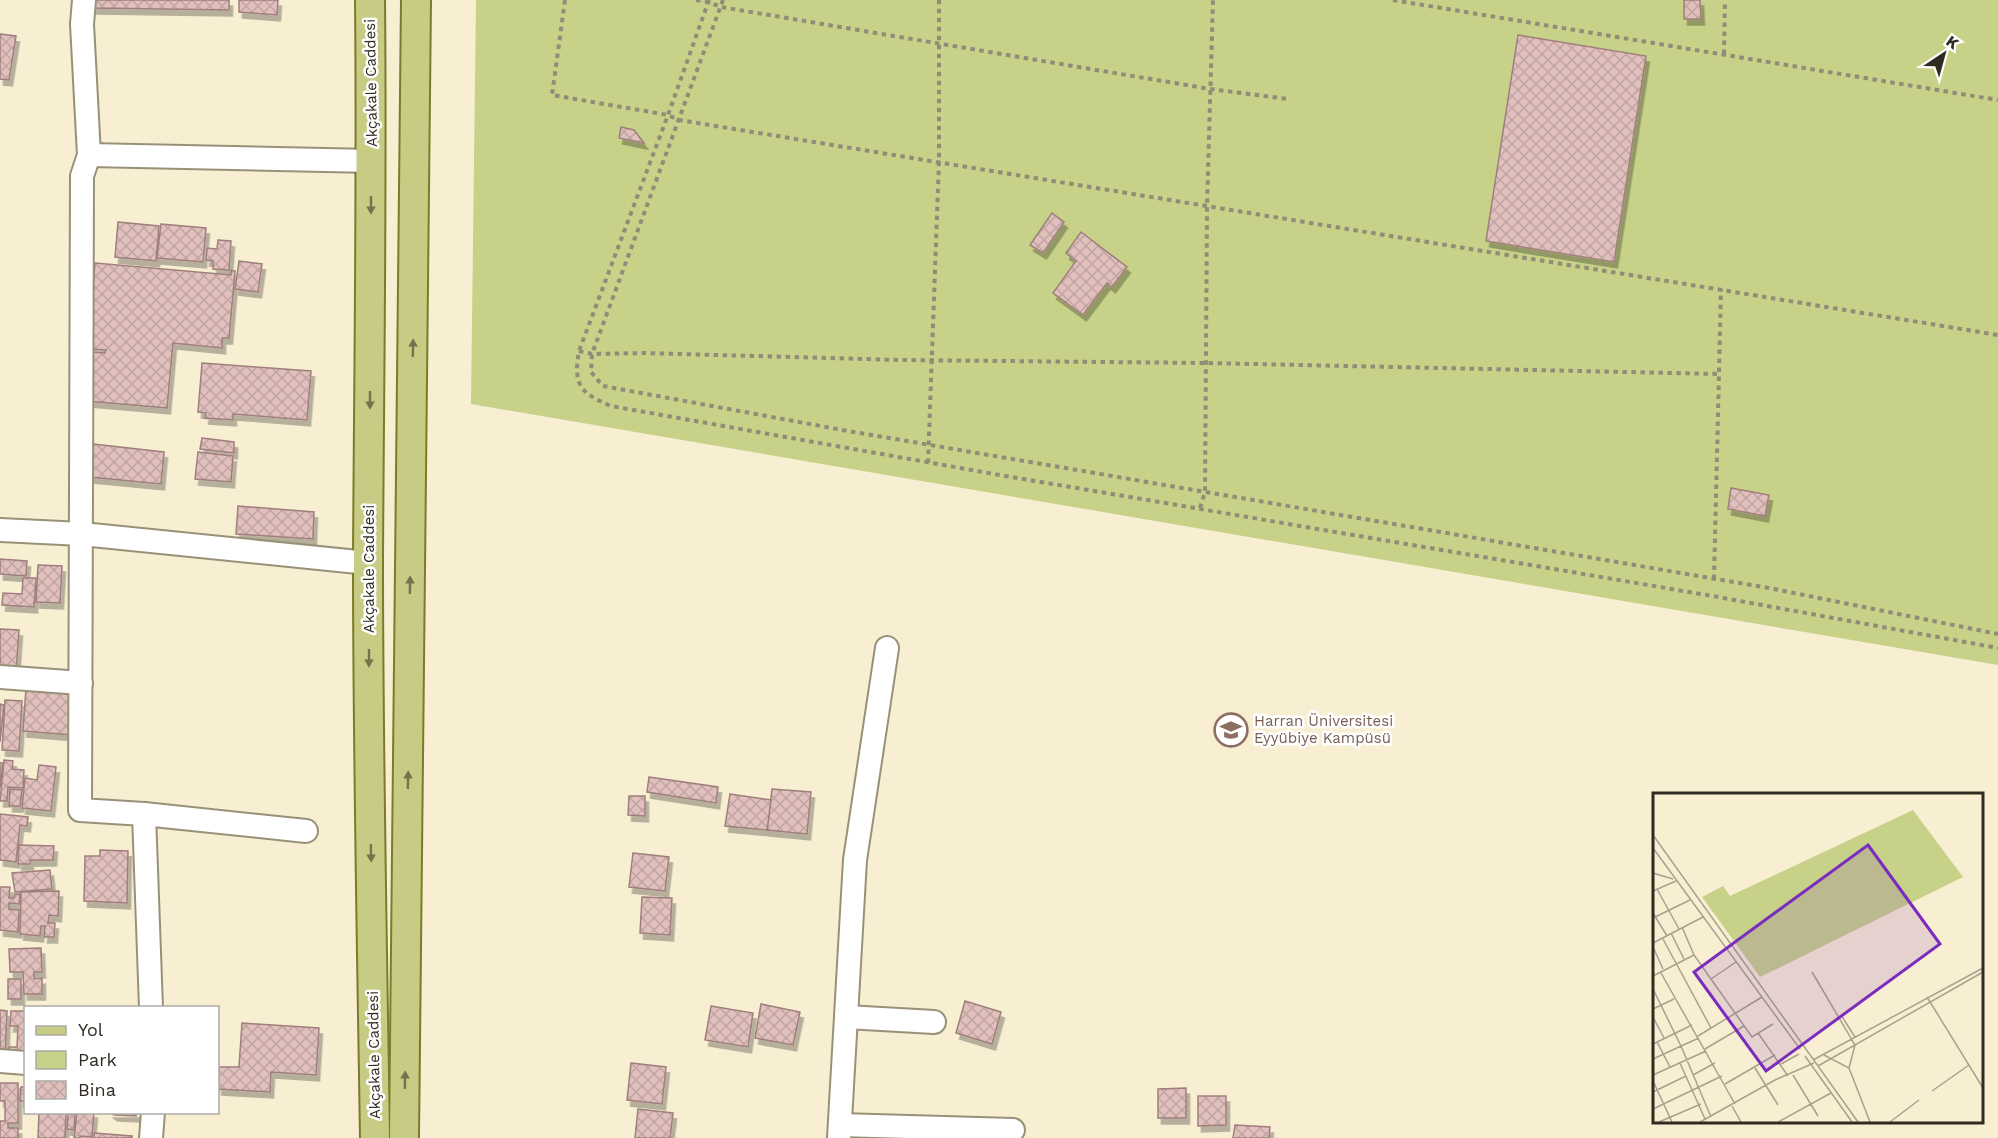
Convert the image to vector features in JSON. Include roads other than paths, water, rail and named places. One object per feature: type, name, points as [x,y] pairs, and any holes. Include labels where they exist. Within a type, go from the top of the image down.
[{"type":"main road","name":"Akçakale Caddesi","points":[[370,0],[372,161],[368,563],[375,1138]]},
{"type":"main road","name":"Akçakale Caddesi","points":[[404,1138],[416,0]]},
{"type":"street","points":[[84,0],[82,24],[89,155],[82,176],[80,810],[144,814],[306,831]]},
{"type":"street","points":[[89,155],[372,161]]},
{"type":"street","points":[[0,530],[82,534],[368,563]]},
{"type":"street","points":[[888,648],[855,860],[840,1132],[1013,1130]]},
{"type":"street","points":[[0,677],[81,683]]},
{"type":"street","points":[[144,814],[151,1006]]},
{"type":"street","points":[[846,1017],[934,1022]]},
{"type":"street","points":[[0,1061],[24,1063]]},
{"type":"street","points":[[151,1138],[153,1114]]},
{"type":"place","name":"Harran Üniversitesi Eyyübiye Kampüsü","points":[[1231,730]]}]
